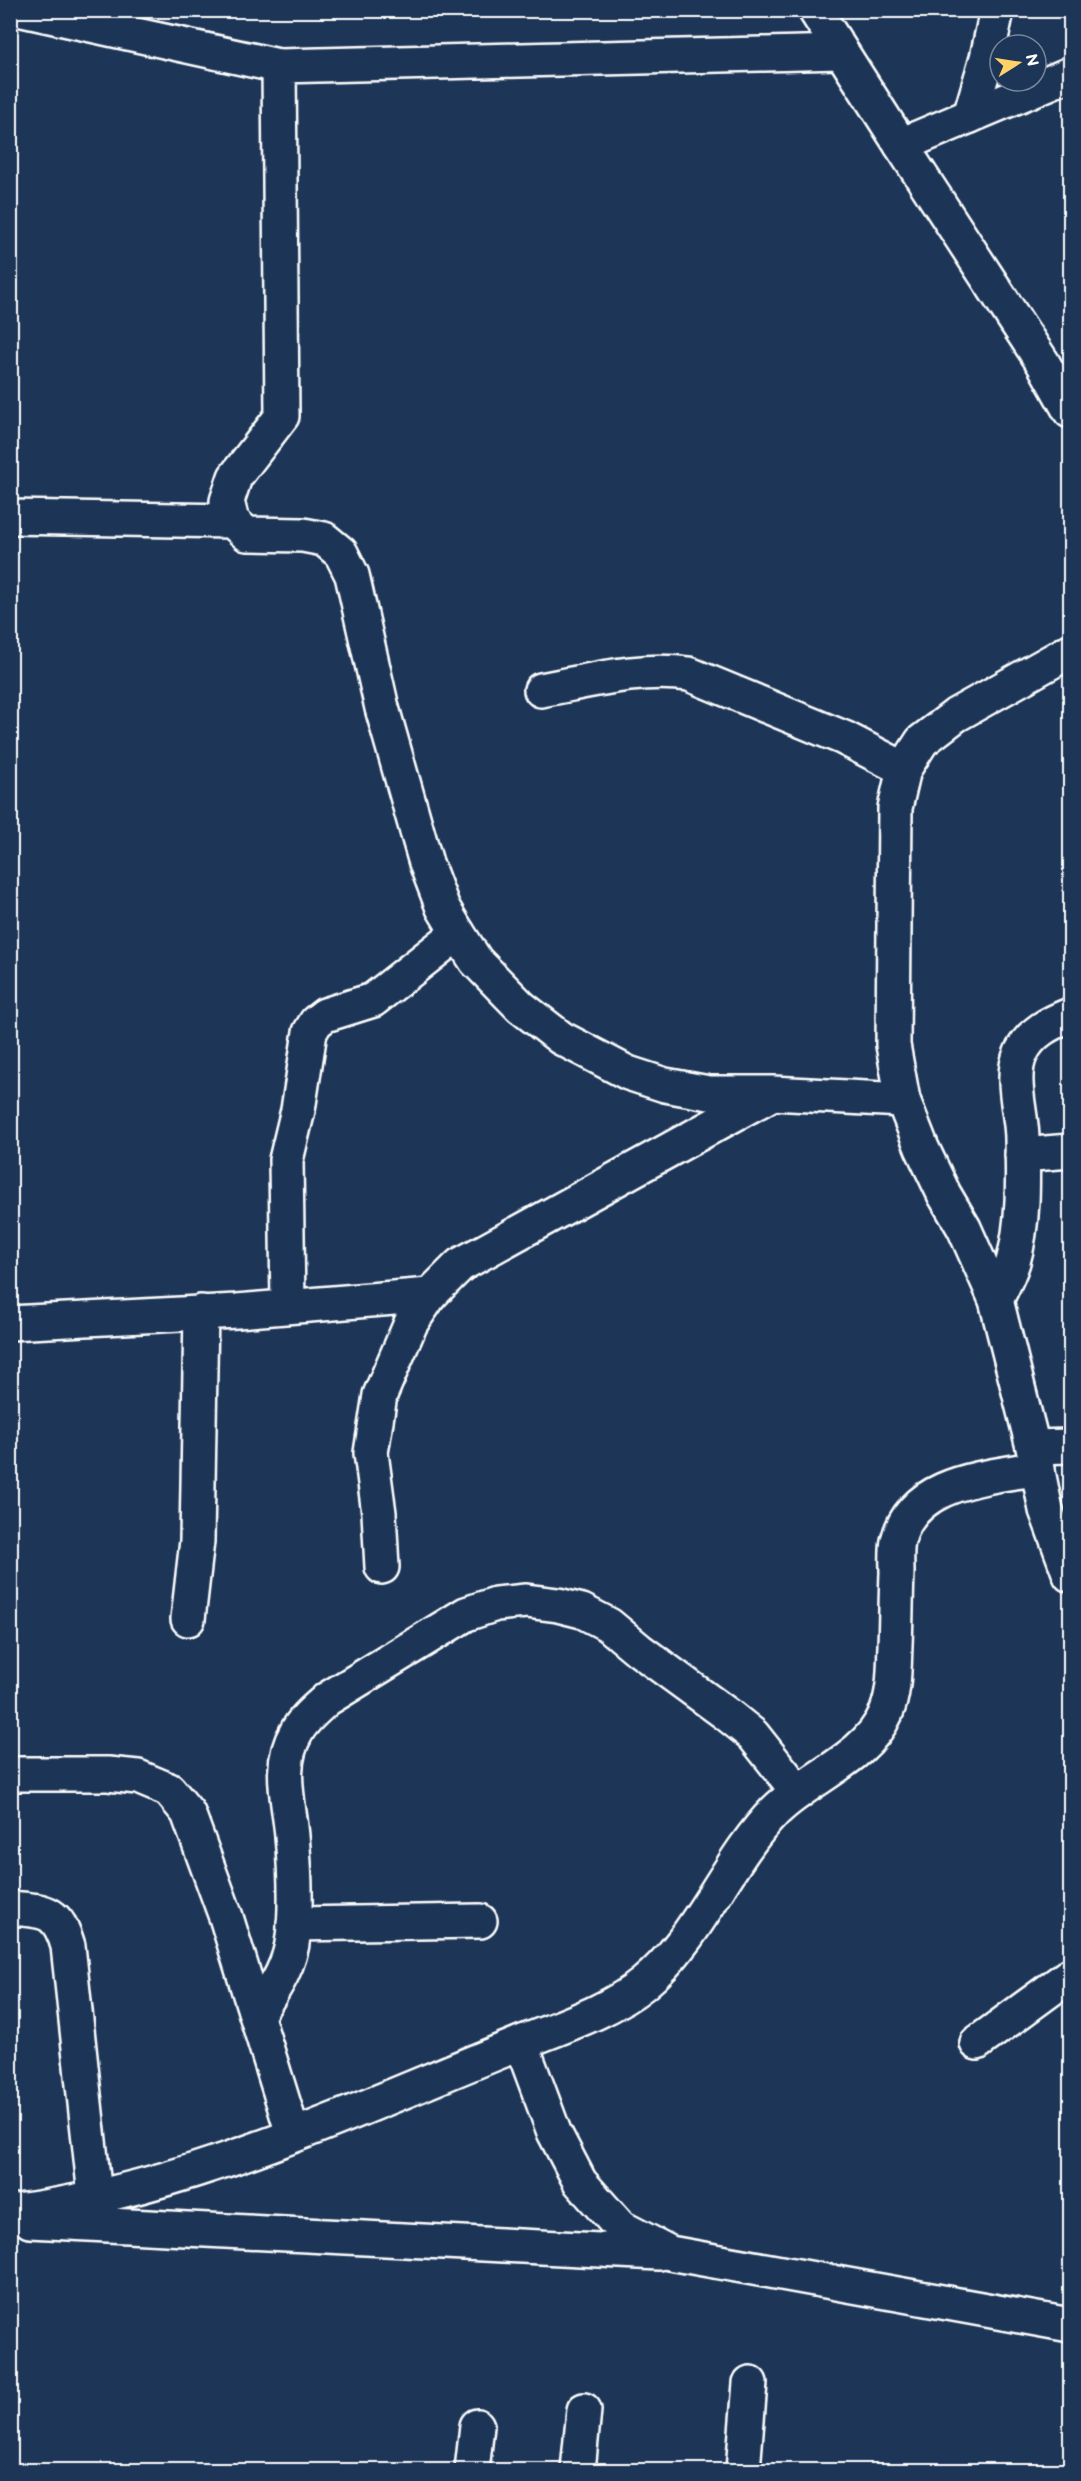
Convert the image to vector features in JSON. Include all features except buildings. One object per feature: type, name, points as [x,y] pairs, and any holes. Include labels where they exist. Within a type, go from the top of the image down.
[{"type":"street","points":[[22,10],[279,66],[841,52]]},
{"type":"street","points":[[814,10],[1043,363],[1071,411]]},
{"type":"street","points":[[970,116],[997,10]]},
{"type":"street","points":[[279,66],[282,416],[235,477],[227,501],[232,521],[248,534],[303,535],[324,539],[341,554],[352,575],[382,708],[426,863],[443,908],[458,933],[476,961],[521,1007],[561,1038],[628,1073],[665,1085],[709,1093],[772,1093],[903,1100]]},
{"type":"street","points":[[901,145],[1071,74]]},
{"type":"street","points":[[10,517],[232,521]]},
{"type":"street","points":[[1071,651],[956,715],[922,741],[904,769],[895,808],[893,1033],[903,1100],[922,1148],[944,1194],[964,1228],[996,1300],[1046,1510],[1071,1575]]},
{"type":"street","points":[[541,690],[632,673],[668,671],[689,674],[844,738],[904,769]]},
{"type":"street","points":[[288,1306],[286,1160],[298,1110],[309,1032],[325,1015],[373,1000],[458,933]]},
{"type":"street","points":[[996,1300],[1013,1263],[1019,1225],[1022,1137],[1016,1077],[1020,1055],[1030,1037],[1048,1024],[1071,1015]]},
{"type":"street","points":[[382,1567],[379,1513],[371,1453],[380,1395],[411,1323],[430,1295],[460,1265],[772,1093]]},
{"type":"street","points":[[1022,1155],[1071,1151]]},
{"type":"street","points":[[10,1323],[430,1295]]},
{"type":"street","points":[[188,1619],[197,1541],[201,1312]]},
{"type":"street","points":[[10,2212],[147,2184],[213,2164],[521,2043],[616,2003],[644,1983],[684,1939],[759,1828],[798,1792],[851,1754],[873,1735],[887,1712],[893,1687],[898,1541],[910,1512],[935,1493],[1071,1446]]},
{"type":"street","points":[[257,2015],[287,1965],[294,1924],[295,1875],[285,1776],[288,1753],[296,1732],[309,1715],[327,1699],[466,1614],[496,1604],[526,1601],[582,1611],[609,1625],[753,1735],[798,1792]]},
{"type":"street","points":[[10,1774],[108,1774],[138,1777],[168,1790],[188,1812],[203,1848],[293,2134]]},
{"type":"street","points":[[10,1908],[40,1911],[56,1919],[64,1932],[68,1946],[95,2196]]},
{"type":"street","points":[[294,1924],[480,1920]]},
{"type":"street","points":[[977,2043],[1071,1975]]},
{"type":"street","points":[[521,2043],[554,2132],[580,2182],[620,2227],[670,2253]]},
{"type":"street","points":[[10,2220],[670,2253],[1071,2325]]},
{"type":"street","points":[[743,2470],[750,2383]]},
{"type":"street","points":[[578,2470],[584,2410]]},
{"type":"street","points":[[472,2470],[477,2426]]}]
